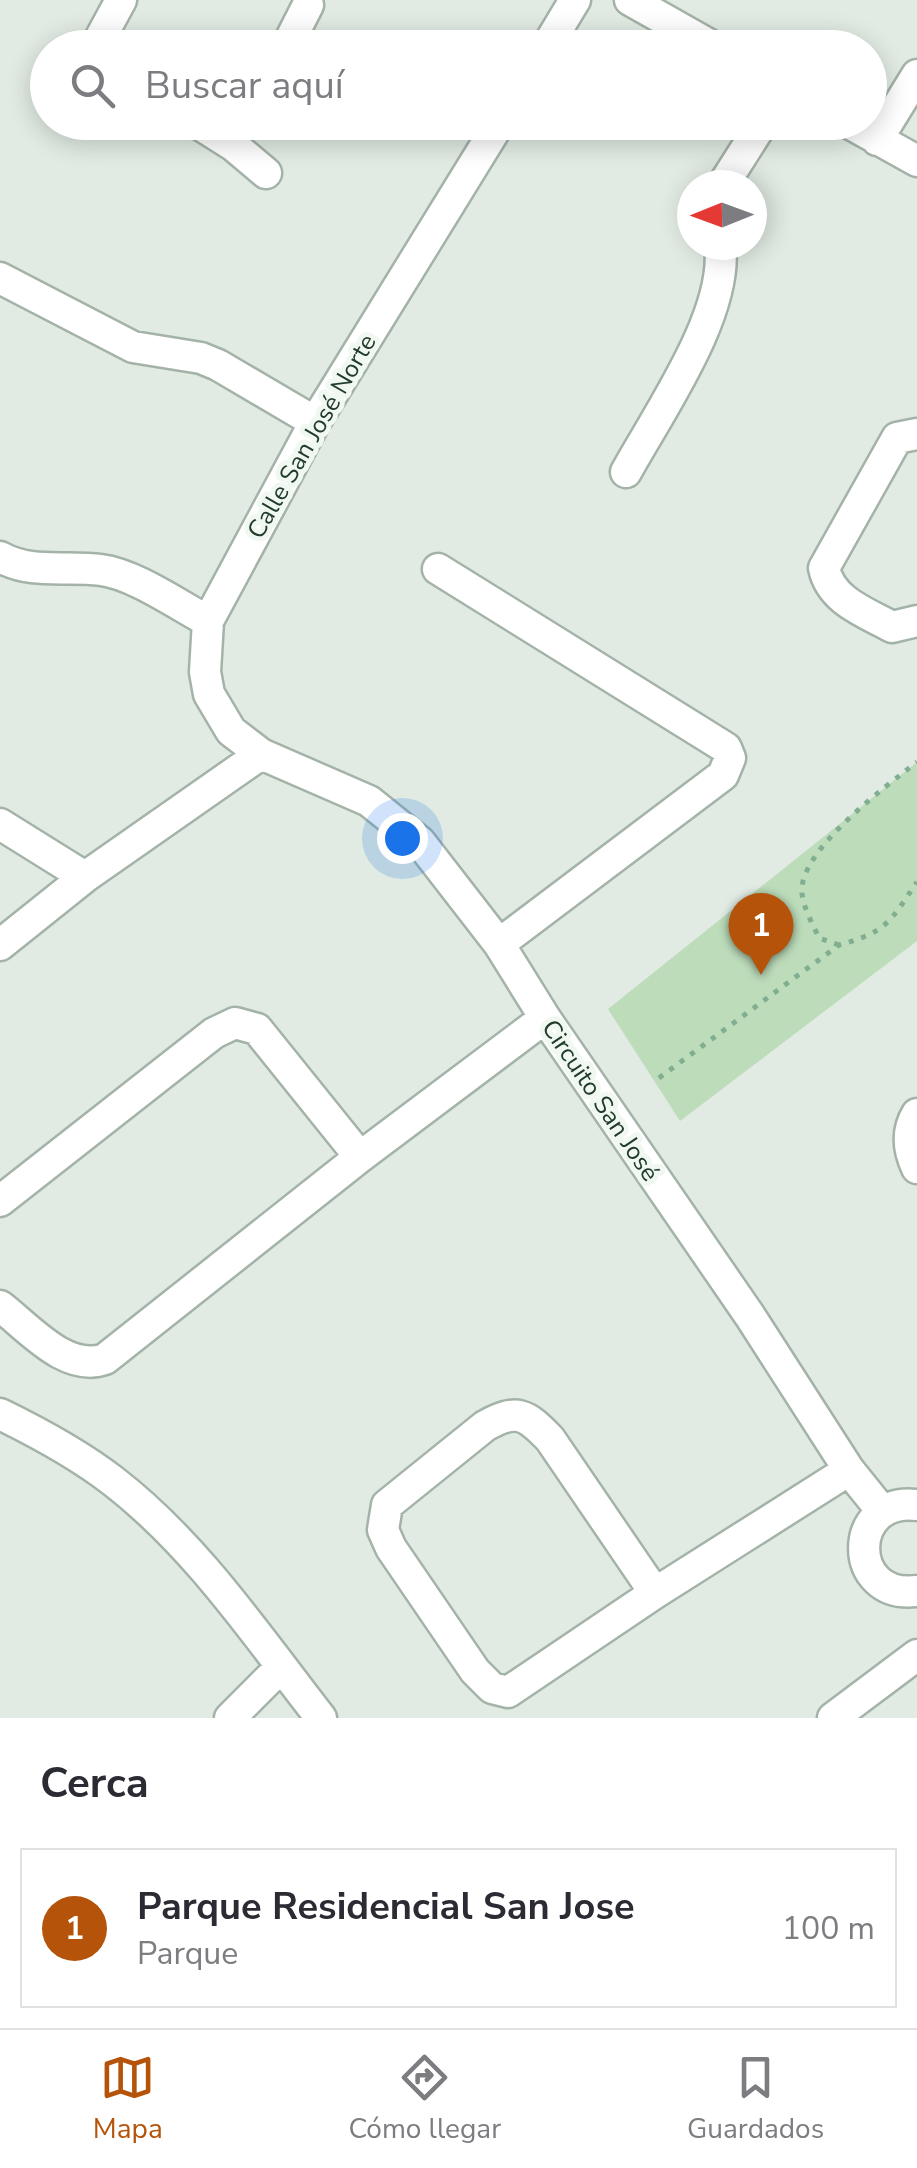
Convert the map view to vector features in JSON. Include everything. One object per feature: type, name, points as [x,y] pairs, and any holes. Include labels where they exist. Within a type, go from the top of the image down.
[{"type":"street","points":[[105,30],[121,0]]},
{"type":"street","points":[[557,30],[575,0]]},
{"type":"street","points":[[630,0],[683,30]]},
{"type":"street","points":[[295,30],[308,5]]},
{"type":"street","points":[[887,124],[917,74]]},
{"type":"street","points":[[244,140],[266,172]]},
{"type":"street","name":"Calle San José Norte","points":[[261,754],[230,731],[209,694],[205,672],[208,621],[315,422],[489,140]]},
{"type":"street","points":[[733,170],[752,140]]},
{"type":"street","points":[[877,140],[917,161]]},
{"type":"street","points":[[626,472],[711,317],[719,287],[720,260]]},
{"type":"street","points":[[0,278],[133,348],[201,358],[218,365],[315,422]]},
{"type":"street","points":[[917,434],[897,438],[824,568],[830,586],[843,600],[892,627],[917,621]]},
{"type":"street","points":[[0,557],[33,569],[102,570],[121,575],[208,621]]},
{"type":"street","points":[[438,569],[726,748],[730,758],[723,775],[499,944]]},
{"type":"street","points":[[0,945],[85,877],[261,754]]},
{"type":"street","name":"Circuito San José","points":[[261,754],[370,802],[420,842],[499,944],[849,1470],[882,1511]]},
{"type":"street","points":[[0,824],[85,877]]},
{"type":"street","points":[[0,1306],[76,1362],[104,1359],[360,1157],[545,1018]]},
{"type":"street","points":[[0,1201],[214,1033],[235,1023],[257,1028],[360,1157]]},
{"type":"street","points":[[917,1114],[908,1136],[917,1168]]},
{"type":"street","points":[[0,1414],[52,1439],[113,1481],[165,1527],[218,1586],[321,1718]]},
{"type":"street","points":[[655,1592],[550,1438],[531,1419],[521,1415],[501,1417],[485,1426],[386,1505],[383,1530],[391,1548],[475,1671],[500,1691],[508,1692],[655,1592],[849,1470]]},
{"type":"street","points":[[917,1505],[882,1511],[870,1523],[864,1539],[864,1556],[870,1572],[881,1584],[896,1591],[917,1592]]},
{"type":"street","points":[[833,1718],[917,1656]]},
{"type":"street","points":[[230,1718],[281,1667]]},
{"type":"path","points":[[839,945],[819,938],[802,894],[803,874],[812,856],[840,828],[917,762]]},
{"type":"path","points":[[659,1078],[839,945],[872,936],[917,882]]},
{"type":"green space","points":[[917,762],[917,941],[680,1121],[608,1009]]},
{"type":"place","name":"Parque Residencial San Jose","points":[[761,975]]}]
